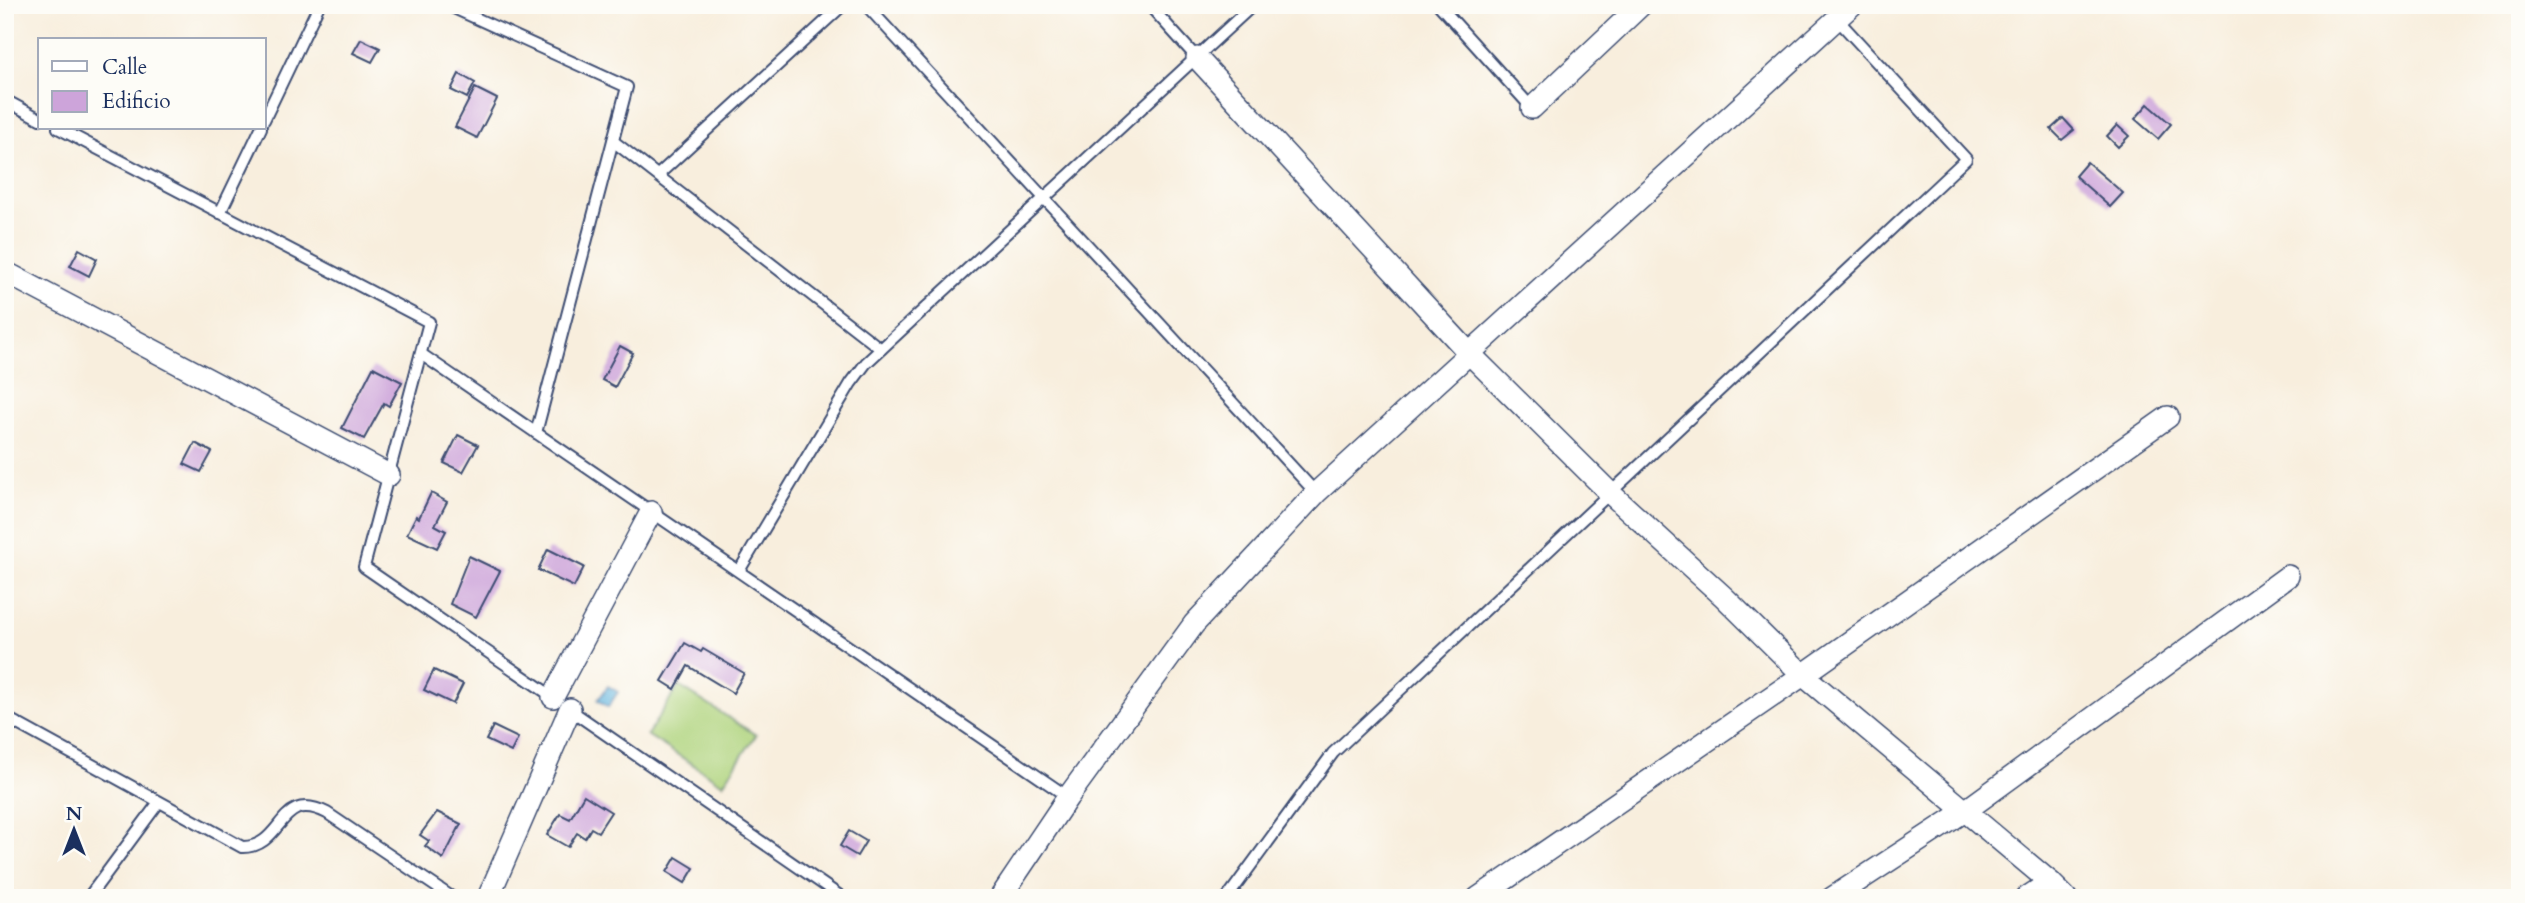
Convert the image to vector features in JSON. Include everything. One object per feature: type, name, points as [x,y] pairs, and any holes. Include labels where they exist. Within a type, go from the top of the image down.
[{"type":"street","points":[[1532,108],[1641,5]]},
{"type":"street","points":[[1000,898],[1068,797],[1194,624],[1316,494],[1845,12]]},
{"type":"street","points":[[1197,58],[1469,354],[1610,493],[1724,597],[1803,675],[2066,898]]},
{"type":"street","points":[[5,272],[389,475]]},
{"type":"street","points":[[1478,898],[1803,675],[2168,418]]},
{"type":"street","points":[[488,898],[561,703],[651,512]]},
{"type":"street","points":[[1832,898],[1965,811],[2288,576]]},
{"type":"street","points":[[2026,898],[2050,882]]},
{"type":"lane","points":[[266,116],[319,5]]},
{"type":"lane","points":[[447,5],[627,87],[536,433]]},
{"type":"lane","points":[[658,175],[843,5]]},
{"type":"lane","points":[[866,5],[1316,494]]},
{"type":"lane","points":[[1149,5],[1197,58]]},
{"type":"lane","points":[[739,572],[850,383],[866,363],[1253,5]]},
{"type":"lane","points":[[1439,5],[1532,108]]},
{"type":"lane","points":[[1227,898],[1333,753],[1966,159],[1845,12]]},
{"type":"lane","points":[[5,100],[38,118]]},
{"type":"lane","points":[[62,130],[429,322],[364,567],[843,898]]},
{"type":"lane","points":[[220,213],[260,130]]},
{"type":"lane","points":[[613,141],[881,349]]},
{"type":"lane","points":[[421,354],[1068,797]]},
{"type":"lane","points":[[5,717],[243,847],[253,848],[263,844],[294,809],[315,807],[453,898]]},
{"type":"lane","points":[[88,898],[159,802]]},
{"type":"green space","points":[[679,686],[756,735],[723,784],[647,735]]},
{"type":"water","points":[[608,686],[618,692],[608,707],[598,700]]},
{"type":"building","points":[[361,39],[380,48],[372,62],[353,53]]},
{"type":"building","points":[[459,74],[475,83],[467,98],[451,90]]},
{"type":"building","points":[[475,88],[497,99],[477,138],[455,127]]},
{"type":"building","points":[[2148,104],[2171,124],[2158,139],[2135,119]]},
{"type":"building","points":[[2063,118],[2074,130],[2062,140],[2051,129]]},
{"type":"building","points":[[2117,125],[2129,136],[2118,147],[2107,136]]},
{"type":"building","points":[[2087,162],[2123,193],[2110,207],[2075,176]]},
{"type":"building","points":[[79,249],[97,259],[89,276],[70,266]]},
{"type":"building","points":[[620,346],[633,353],[615,387],[602,380]]},
{"type":"building","points":[[373,367],[402,382],[389,406],[384,403],[364,439],[342,428]]},
{"type":"building","points":[[458,435],[478,445],[463,472],[444,463]]},
{"type":"building","points":[[195,443],[212,452],[201,472],[184,464]]},
{"type":"building","points":[[431,493],[447,502],[435,525],[446,531],[437,548],[407,534],[416,516],[419,518]]},
{"type":"building","points":[[548,549],[584,567],[574,587],[538,570]]},
{"type":"building","points":[[469,556],[500,571],[476,617],[450,604]]},
{"type":"building","points":[[685,643],[701,652],[703,649],[744,673],[733,693],[688,666],[675,689],[662,681]]},
{"type":"building","points":[[434,670],[463,684],[453,704],[424,690]]},
{"type":"building","points":[[493,726],[518,738],[511,752],[486,740]]},
{"type":"building","points":[[584,795],[611,812],[598,832],[591,828],[585,838],[577,833],[568,847],[547,835],[560,814],[570,819]]},
{"type":"building","points":[[437,812],[461,824],[443,859],[425,846],[429,841],[420,835]]},
{"type":"building","points":[[849,831],[866,841],[857,856],[840,846]]},
{"type":"building","points":[[676,857],[694,868],[685,883],[667,872]]}]
